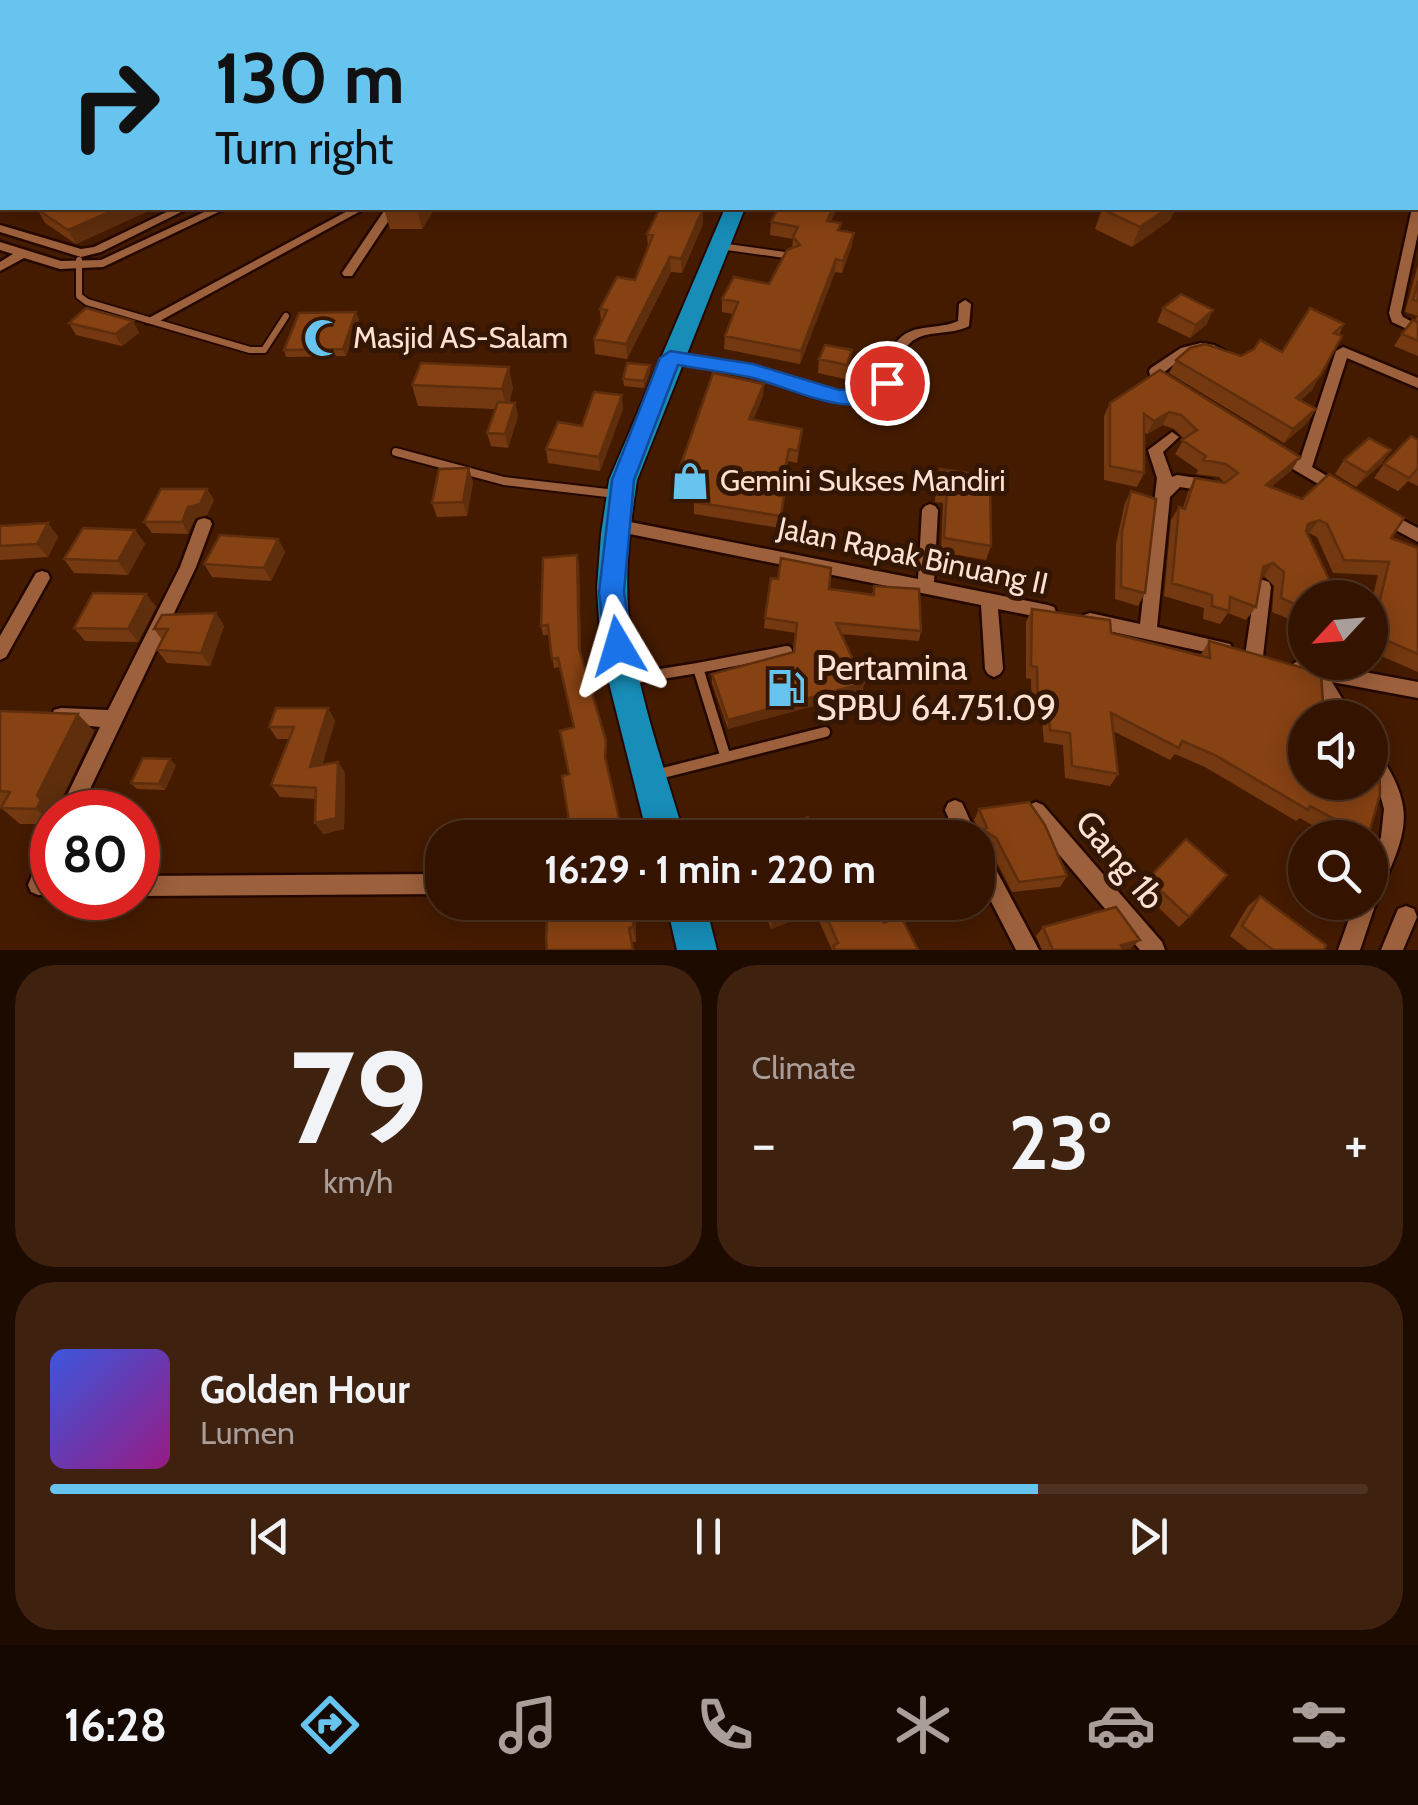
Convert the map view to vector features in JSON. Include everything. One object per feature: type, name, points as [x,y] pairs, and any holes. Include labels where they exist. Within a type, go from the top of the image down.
[{"type":"highway","points":[[662,820],[625,679],[612,592],[616,524],[620,495],[670,358],[734,210]]},
{"type":"highway","points":[[690,920],[697,950]]},
{"type":"street","points":[[0,246],[60,266],[179,210]]},
{"type":"street","points":[[0,228],[80,259],[122,256],[217,210]]},
{"type":"street","points":[[151,320],[356,210]]},
{"type":"street","points":[[348,273],[390,210]]},
{"type":"street","points":[[1418,210],[1395,314],[1398,320],[1418,330]]},
{"type":"street","points":[[0,266],[22,254]]},
{"type":"street","points":[[670,358],[753,371],[838,397],[864,396],[880,391],[887,383],[900,345],[918,332],[957,328],[964,323],[965,304]]},
{"type":"street","points":[[1173,390],[1154,375],[1188,348],[1208,346],[1238,360]]},
{"type":"street","points":[[1314,475],[1342,352],[1418,383]]},
{"type":"street","points":[[1148,630],[1165,478],[1155,450],[1172,437]]},
{"type":"street","points":[[1272,450],[1357,500]]},
{"type":"street","points":[[1164,495],[1177,481],[1218,486]]},
{"type":"street","points":[[926,586],[930,510]]},
{"type":"street","points":[[1372,510],[1418,536]]},
{"type":"street","points":[[79,790],[188,566],[204,524]]},
{"type":"street","name":"Jalan Rapak Binuang II","points":[[616,524],[1148,630],[1288,663]]},
{"type":"street","points":[[0,652],[42,578]]},
{"type":"street","points":[[1263,588],[1269,660]]},
{"type":"street","points":[[989,600],[994,669]]},
{"type":"street","name":"Jalan Rapak Binuang II","points":[[1358,680],[1418,690]]},
{"type":"street","points":[[36,716],[113,718]]},
{"type":"street","points":[[1388,783],[1397,819],[1388,843]]},
{"type":"street","points":[[955,810],[960,820]]},
{"type":"street","name":"Gang 1b","points":[[1036,812],[1154,950]]},
{"type":"street","points":[[160,886],[425,884]]},
{"type":"street","points":[[995,888],[1028,950]]},
{"type":"street","points":[[1392,950],[1406,916]]},
{"type":"street","points":[[1349,950],[1360,920]]},
{"type":"lane","points":[[720,246],[792,256]]},
{"type":"lane","points":[[80,259],[79,296],[257,351],[264,350],[286,316]]},
{"type":"lane","points":[[396,452],[504,482],[620,495]]},
{"type":"lane","points":[[625,679],[788,651]]},
{"type":"lane","points":[[698,668],[725,755]]},
{"type":"lane","points":[[650,777],[825,732]]},
{"type":"building","points":[[38,210],[114,210],[68,230]]},
{"type":"building","points":[[659,210],[703,210],[681,259],[670,257],[626,344],[594,339],[607,310],[600,309],[617,277],[635,280],[653,235],[647,234]]},
{"type":"building","points":[[777,210],[832,210],[827,221],[841,223],[838,230],[854,233],[843,261],[836,259],[801,351],[725,336],[738,302],[722,299],[734,277],[769,284],[787,250],[800,245],[793,237],[798,227],[771,222]]},
{"type":"building","points":[[1104,210],[1165,210],[1140,227]]},
{"type":"building","points":[[1181,294],[1213,310],[1196,325],[1163,308]]},
{"type":"building","points":[[86,308],[133,321],[115,334],[69,323]]},
{"type":"building","points":[[1310,308],[1344,324],[1334,333],[1342,336],[1320,376],[1296,398],[1316,409],[1293,429],[1176,360],[1190,348],[1205,344],[1241,356],[1254,349],[1260,340],[1282,352]]},
{"type":"building","name":"Masjid AS-Salam","points":[[356,312],[343,349],[284,350],[299,313]]},
{"type":"building","points":[[1413,320],[1418,323],[1418,341],[1402,334]]},
{"type":"building","points":[[825,345],[852,350],[847,365],[819,359]]},
{"type":"building","points":[[421,363],[509,367],[502,389],[412,385]]},
{"type":"building","points":[[627,363],[650,365],[644,381],[623,379]]},
{"type":"building","points":[[1160,370],[1300,457],[1266,485],[1302,499],[1329,474],[1404,518],[1391,538],[1418,548],[1418,654],[1388,641],[1388,580],[1385,580],[1389,562],[1344,560],[1327,524],[1319,520],[1308,524],[1306,531],[1329,580],[1288,580],[1288,601],[1281,598],[1284,572],[1273,563],[1263,567],[1256,607],[1230,597],[1229,611],[1212,606],[1212,595],[1172,583],[1179,507],[1185,509],[1195,478],[1225,483],[1238,473],[1226,464],[1203,460],[1206,456],[1182,440],[1197,430],[1181,415],[1169,412],[1154,421],[1144,414],[1144,473],[1110,466],[1110,403]]},
{"type":"building","points":[[713,373],[764,384],[749,419],[802,429],[798,451],[789,449],[779,496],[784,496],[781,516],[694,502],[701,476],[678,473]]},
{"type":"building","points":[[594,392],[622,395],[599,457],[546,449],[558,422],[582,426]]},
{"type":"building","points":[[498,402],[515,403],[505,434],[487,433]]},
{"type":"building","points":[[1411,436],[1418,440],[1418,468],[1409,478],[1384,464]]},
{"type":"building","points":[[1369,438],[1391,450],[1367,473],[1344,460]]},
{"type":"building","points":[[469,468],[463,502],[432,503],[439,469]]},
{"type":"building","points":[[940,469],[990,476],[991,546],[944,538],[947,489],[939,488]]},
{"type":"building","points":[[161,489],[207,489],[200,504],[188,507],[182,522],[144,522]]},
{"type":"building","points":[[1131,491],[1156,499],[1145,593],[1121,587],[1122,531]]},
{"type":"building","points":[[48,523],[37,544],[0,546],[0,526]]},
{"type":"building","points":[[83,528],[135,530],[118,561],[64,559]]},
{"type":"building","points":[[220,535],[278,539],[264,568],[204,564]]},
{"type":"building","points":[[577,555],[579,648],[606,741],[605,757],[620,820],[569,820],[562,776],[569,774],[560,731],[574,727],[558,658],[552,659],[548,625],[541,626],[543,558]]},
{"type":"building","points":[[781,558],[831,568],[829,589],[874,595],[874,586],[919,589],[921,631],[836,623],[864,683],[728,720],[712,674],[794,652],[797,623],[765,618],[771,578],[778,579]]},
{"type":"building","points":[[93,593],[146,594],[128,629],[74,628]]},
{"type":"building","points":[[1032,609],[1110,620],[1111,633],[1210,658],[1209,641],[1288,664],[1288,680],[1321,680],[1323,700],[1288,700],[1288,798],[1215,755],[1182,741],[1179,748],[1111,713],[1118,774],[1072,766],[1070,733],[1050,730],[1049,708],[1038,706],[1037,667],[1031,666]]},
{"type":"building","points":[[216,613],[201,653],[157,650],[168,629],[154,629],[162,615]]},
{"type":"building","points":[[276,708],[328,708],[310,767],[338,762],[336,818],[315,823],[316,788],[271,785],[294,727],[269,727]]},
{"type":"building","points":[[0,711],[78,714],[40,790],[30,790],[30,809],[1,808],[10,792],[0,791]]},
{"type":"building","points":[[143,758],[170,759],[159,784],[131,783]]},
{"type":"building","points":[[1291,800],[1378,800],[1373,820],[1336,820],[1310,806],[1308,810]]},
{"type":"building","points":[[1029,802],[1045,825],[1067,876],[1019,882],[995,837],[995,820],[984,820],[979,809]]},
{"type":"building","points":[[1186,839],[1227,875],[1189,917],[1148,879]]},
{"type":"building","points":[[1260,896],[1326,945],[1324,950],[1273,950],[1242,926]]},
{"type":"building","points":[[1116,907],[1140,940],[1121,945],[1123,950],[1053,950],[1043,927]]},
{"type":"building","points":[[547,920],[633,920],[633,927],[629,928],[633,950],[547,950]]},
{"type":"building","points":[[828,920],[903,920],[918,950],[835,950],[833,946],[838,943]]},
{"type":"place","name":"Masjid AS-Salam","points":[[323,338]]},
{"type":"place","name":"Gemini Sukses Mandiri","points":[[690,481]]},
{"type":"place","name":"Pertamina SPBU 64.751.09","points":[[786,688]]},
{"type":"route","points":[[618,646],[612,592],[623,480],[670,358],[753,371],[838,397],[864,396],[880,391],[887,383]]}]
